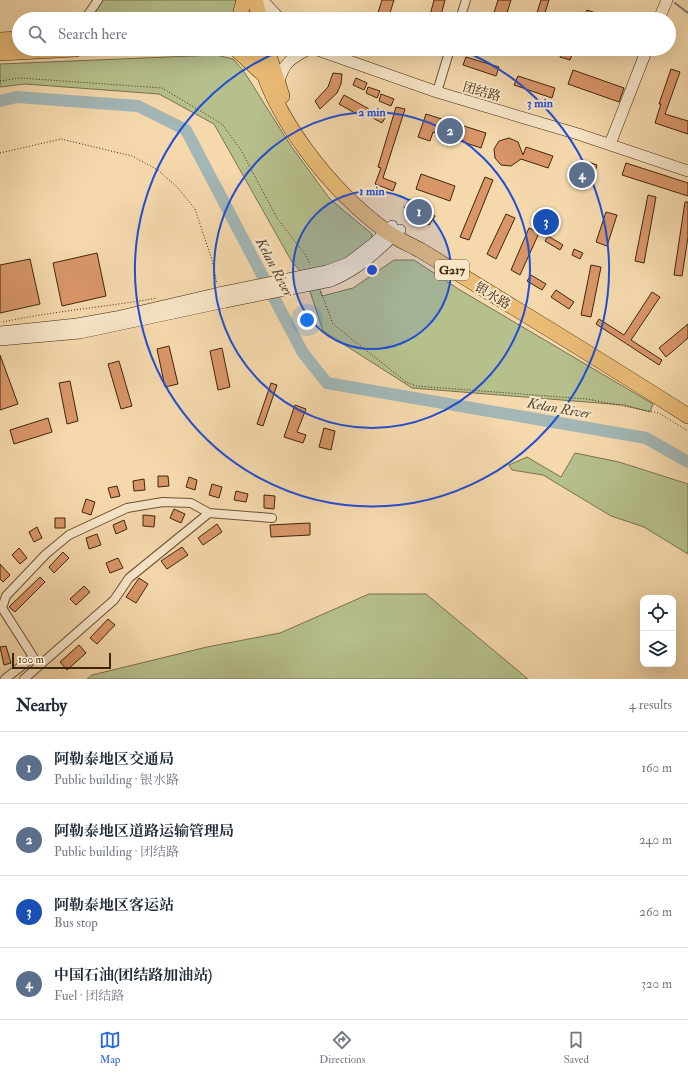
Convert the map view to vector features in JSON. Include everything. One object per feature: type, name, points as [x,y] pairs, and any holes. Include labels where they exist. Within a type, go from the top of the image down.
[{"type":"highway","points":[[241,12],[244,0]]},
{"type":"highway","points":[[244,0],[248,12]]},
{"type":"highway","points":[[255,0],[258,12]]},
{"type":"highway","points":[[0,40],[12,39]]},
{"type":"highway","points":[[0,53],[12,52]]},
{"type":"highway","points":[[243,56],[264,76]]},
{"type":"highway","name":"G217","points":[[259,56],[264,76]]},
{"type":"highway","name":"G217","points":[[269,56],[278,84]]},
{"type":"highway","name":"银水路","points":[[264,76],[276,103],[315,162],[355,204],[393,231],[688,416]]},
{"type":"highway","name":"银水路","points":[[278,84],[282,96],[318,155],[346,186],[393,231],[529,308],[688,408]]},
{"type":"main road","points":[[262,0],[273,12]]},
{"type":"main road","points":[[662,12],[666,0]]},
{"type":"main road","points":[[278,84],[282,68],[294,56]]},
{"type":"main road","name":"团结路","points":[[336,56],[438,89],[688,163]]},
{"type":"main road","name":"团结路","points":[[356,56],[438,89]]},
{"type":"main road","points":[[611,140],[644,56]]},
{"type":"main road","name":"团结路","points":[[611,140],[688,171]]},
{"type":"main road","points":[[0,332],[77,324],[108,319],[329,276],[348,274],[365,262],[393,231]]},
{"type":"main road","points":[[0,340],[80,333],[222,297]]},
{"type":"street","points":[[90,12],[98,0]]},
{"type":"street","points":[[462,12],[466,0]]},
{"type":"street","points":[[438,89],[448,56]]},
{"type":"street","points":[[39,666],[1,609],[6,596],[46,554],[69,535],[127,508],[163,502],[191,503],[209,514],[272,518]]},
{"type":"street","points":[[24,679],[114,600],[129,578],[206,518],[209,514]]},
{"type":"street","points":[[5,679],[33,657]]},
{"type":"path","points":[[0,153],[61,139],[132,156],[158,170],[178,188],[194,209],[212,260],[222,297]]},
{"type":"path","points":[[0,323],[44,313],[110,306],[161,297]]},
{"type":"green space","points":[[100,0],[238,0],[235,12],[91,12]]},
{"type":"green space","points":[[192,56],[220,56],[233,59],[243,70],[291,146],[330,199],[372,234],[371,241],[345,260],[314,271],[322,296],[353,288],[394,260],[414,260],[460,290],[653,404],[650,412],[624,405],[412,388],[323,331],[305,276],[292,262],[214,124],[159,94],[25,84],[0,87],[0,64]]},
{"type":"green space","points":[[575,453],[619,462],[688,484],[688,554],[644,527],[611,516],[543,475],[512,470],[509,465],[527,457],[561,477]]},
{"type":"green space","points":[[369,594],[426,594],[528,679],[87,679],[92,675],[207,647],[280,633]]},
{"type":"building","points":[[382,0],[394,0],[390,12],[378,12]]},
{"type":"building","points":[[434,0],[445,0],[442,12],[431,12]]},
{"type":"building","points":[[498,0],[511,0],[507,12],[494,12]]},
{"type":"building","points":[[541,0],[549,0],[545,12],[537,12]]},
{"type":"building","points":[[560,56],[571,56],[570,60]]},
{"type":"building","points":[[466,57],[499,67],[496,76],[463,65]]},
{"type":"building","points":[[671,69],[680,72],[665,114],[688,121],[688,134],[655,123],[661,104],[659,104]]},
{"type":"building","points":[[573,70],[624,88],[619,102],[568,84]]},
{"type":"building","points":[[333,73],[342,74],[341,84],[337,93],[320,109],[315,101],[328,87]]},
{"type":"building","points":[[518,76],[555,88],[552,98],[514,85]]},
{"type":"building","points":[[356,78],[367,83],[364,90],[353,85]]},
{"type":"building","points":[[368,87],[380,91],[377,98],[366,93]]},
{"type":"building","points":[[381,94],[394,99],[391,106],[379,101]]},
{"type":"building","points":[[344,95],[385,118],[382,123],[366,114],[364,118],[339,104]]},
{"type":"building","points":[[396,107],[405,109],[383,178],[396,183],[393,191],[375,184],[381,168],[378,167]]},
{"type":"building","points":[[426,114],[486,133],[481,148],[433,132],[430,141],[418,137]]},
{"type":"building","points":[[509,138],[518,142],[523,155],[526,147],[553,156],[548,168],[521,159],[511,166],[501,165],[495,158],[494,149],[499,141]]},
{"type":"building","points":[[585,161],[597,165],[594,175],[581,171]]},
{"type":"building","points":[[626,163],[688,183],[688,196],[622,175]]},
{"type":"building","points":[[421,174],[455,186],[450,201],[416,189]]},
{"type":"building","points":[[485,177],[493,180],[469,240],[460,237]]},
{"type":"building","points":[[648,195],[656,197],[644,263],[635,261]]},
{"type":"building","points":[[410,199],[435,216],[429,225],[404,208]]},
{"type":"building","points":[[685,202],[688,202],[688,237],[682,276],[674,275]]},
{"type":"building","points":[[606,212],[617,215],[607,246],[596,242]]},
{"type":"building","points":[[506,214],[515,218],[496,259],[487,254]]},
{"type":"building","points":[[529,228],[539,233],[520,275],[511,270]]},
{"type":"building","points":[[548,236],[563,245],[560,250],[545,241]]},
{"type":"building","points":[[574,249],[583,253],[580,259],[572,255]]},
{"type":"building","points":[[97,253],[106,296],[62,306],[53,263]]},
{"type":"building","points":[[30,259],[40,304],[0,313],[0,265]]},
{"type":"building","points":[[591,265],[601,267],[591,317],[581,315]]},
{"type":"building","points":[[531,275],[546,284],[542,290],[527,281]]},
{"type":"building","points":[[556,290],[574,302],[569,309],[551,297]]},
{"type":"building","points":[[652,292],[660,297],[631,340],[662,360],[659,365],[596,324],[599,319],[624,335]]},
{"type":"building","points":[[688,324],[688,338],[666,357],[659,348]]},
{"type":"building","points":[[169,346],[178,384],[165,387],[157,349]]},
{"type":"building","points":[[222,348],[230,387],[218,390],[210,351]]},
{"type":"building","points":[[0,355],[18,404],[0,410]]},
{"type":"building","points":[[119,361],[132,406],[121,409],[108,364]]},
{"type":"building","points":[[70,381],[78,421],[67,424],[59,383]]},
{"type":"building","points":[[271,383],[277,385],[263,426],[257,424]]},
{"type":"building","points":[[295,405],[306,409],[297,432],[306,435],[303,443],[284,437]]},
{"type":"building","points":[[48,418],[52,432],[14,444],[10,430]]},
{"type":"building","points":[[324,428],[335,431],[331,450],[319,447]]},
{"type":"building","points":[[158,476],[168,476],[169,486],[158,487]]},
{"type":"building","points":[[189,477],[197,480],[195,490],[186,487]]},
{"type":"building","points":[[144,479],[145,490],[134,491],[133,481]]},
{"type":"building","points":[[212,484],[222,487],[219,498],[209,495]]},
{"type":"building","points":[[117,486],[120,496],[111,498],[108,488]]},
{"type":"building","points":[[236,491],[248,494],[246,502],[234,500]]},
{"type":"building","points":[[264,495],[275,496],[274,509],[264,508]]},
{"type":"building","points":[[86,499],[95,502],[91,515],[82,512]]},
{"type":"building","points":[[174,509],[185,514],[181,523],[170,518]]},
{"type":"building","points":[[143,515],[155,516],[154,527],[143,526]]},
{"type":"building","points":[[55,518],[65,518],[65,528],[55,528]]},
{"type":"building","points":[[124,520],[127,529],[116,534],[113,525]]},
{"type":"building","points":[[310,523],[310,535],[271,537],[270,525]]},
{"type":"building","points":[[217,524],[222,532],[203,545],[198,538]]},
{"type":"building","points":[[37,527],[42,538],[34,542],[29,532]]},
{"type":"building","points":[[97,534],[101,545],[89,549],[86,538]]},
{"type":"building","points":[[182,547],[188,555],[167,569],[161,561]]},
{"type":"building","points":[[19,548],[27,558],[20,564],[12,555]]},
{"type":"building","points":[[63,552],[69,558],[54,573],[49,567]]},
{"type":"building","points":[[118,558],[123,568],[110,573],[106,563]]},
{"type":"building","points":[[0,564],[10,575],[3,582],[0,579]]},
{"type":"building","points":[[40,577],[45,582],[15,612],[9,607]]},
{"type":"building","points":[[139,578],[148,584],[136,603],[126,597]]},
{"type":"building","points":[[84,586],[90,592],[76,605],[70,599]]},
{"type":"building","points":[[108,619],[115,625],[97,644],[90,638]]},
{"type":"building","points":[[79,645],[86,653],[67,670],[60,662]]},
{"type":"building","points":[[6,646],[11,663],[4,665],[0,647]]},
{"type":"waterway","points":[[675,3],[688,13]]},
{"type":"waterway","name":"Kelan River","points":[[0,101],[17,97],[138,106],[186,130],[303,353],[327,383],[646,438],[688,462]]},
{"type":"place","name":"阿勒泰地区道路运输管理局","points":[[450,131]]},
{"type":"place","name":"中国石油(团结路加油站)","points":[[582,175]]},
{"type":"place","name":"阿勒泰地区交通局","points":[[419,212]]},
{"type":"place","name":"阿勒泰地区客运站","points":[[546,222]]}]
